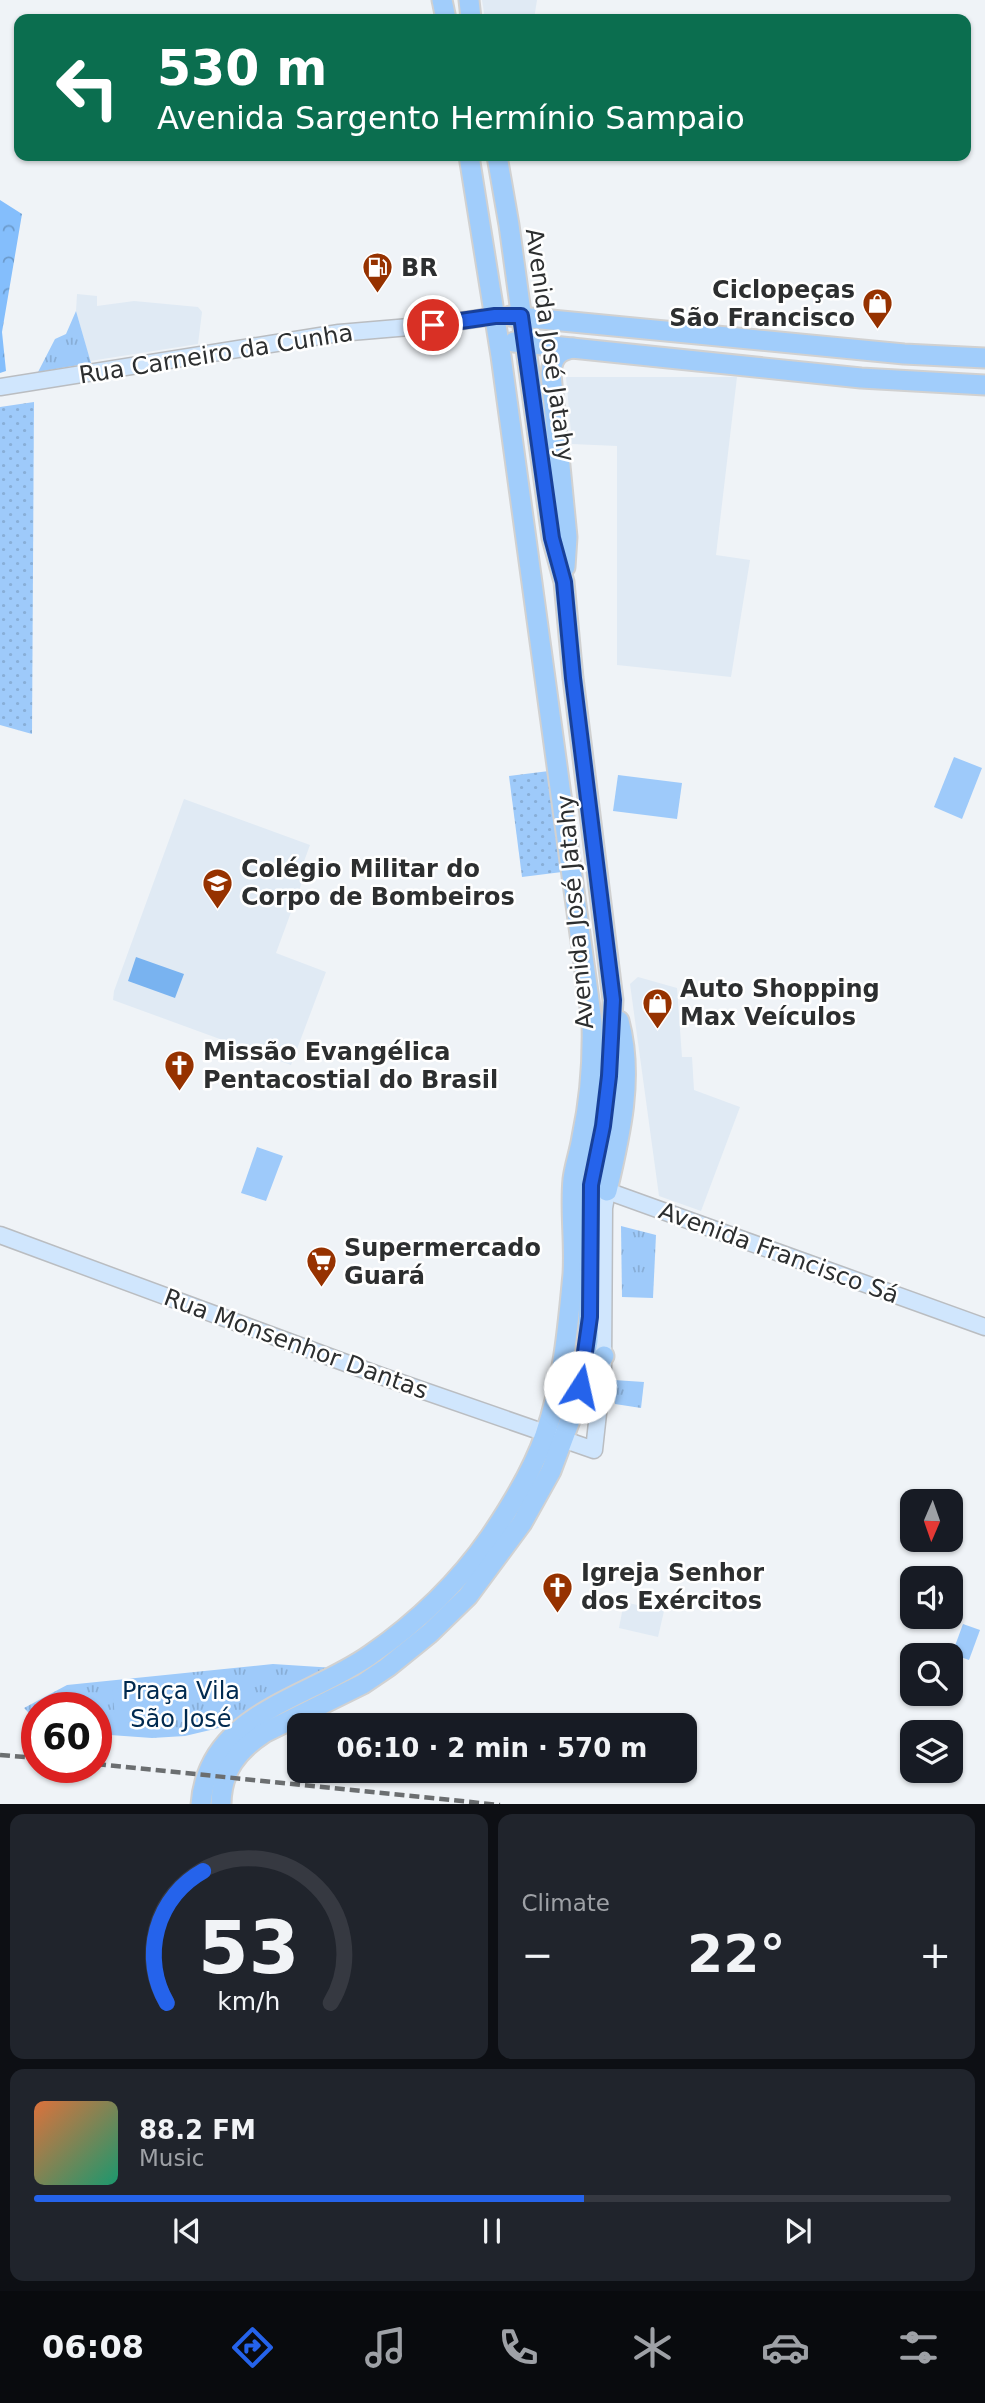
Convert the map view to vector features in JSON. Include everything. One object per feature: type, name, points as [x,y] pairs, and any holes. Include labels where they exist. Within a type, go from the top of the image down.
[{"type":"main road","name":"Avenida José Jatahy","points":[[201,1804],[210,1767],[222,1746],[239,1727],[367,1658],[405,1628],[452,1583],[491,1535],[555,1437],[580,1387],[590,1317],[591,1185],[583,1137],[593,1049],[592,1022],[499,341],[471,161]]},
{"type":"main road","name":"Avenida José Jatahy","points":[[222,1804],[224,1777],[241,1751],[250,1743],[264,1733],[363,1684],[430,1633],[468,1596],[522,1523],[551,1471],[573,1273],[591,1185],[627,1069],[624,1040],[613,1000],[564,582],[552,538],[498,161]]},
{"type":"main road","points":[[495,316],[521,316],[904,354],[985,358]]},
{"type":"main road","name":"Rua Carneiro da Cunha","points":[[0,387],[339,333],[433,325],[495,316]]},
{"type":"main road","points":[[499,341],[861,378],[985,385]]},
{"type":"main road","points":[[564,582],[567,537],[551,374],[553,359],[557,354],[574,348]]},
{"type":"main road","points":[[552,719],[559,729],[566,730],[571,728],[579,717]]},
{"type":"main road","points":[[559,773],[570,766],[586,772]]},
{"type":"main road","points":[[580,1387],[604,1356],[604,1208],[591,1185]]},
{"type":"main road","name":"Avenida Francisco Sá","points":[[591,1185],[985,1327]]},
{"type":"main road","name":"Rua Monsenhor Dantas","points":[[0,1235],[594,1450],[604,1356]]},
{"type":"shaded area","points":[[482,0],[537,0],[535,14],[484,14]]},
{"type":"shaded area","points":[[77,294],[97,296],[97,306],[134,301],[198,307],[202,312],[198,344],[90,361],[76,311]]},
{"type":"shaded area","points":[[566,377],[737,377],[716,555],[750,560],[731,677],[617,665],[617,446],[572,444]]},
{"type":"shaded area","name":"Colégio Militar do Corpo de Bombeiros","points":[[184,799],[310,845],[303,864],[308,866],[276,953],[326,972],[291,1065],[113,1000]]},
{"type":"shaded area","points":[[136,957],[184,974],[175,998],[128,981]]},
{"type":"shaded area","points":[[638,977],[677,988],[682,1057],[692,1057],[694,1090],[740,1107],[701,1211],[659,1196],[630,984]]},
{"type":"shaded area","points":[[624,1602],[664,1611],[658,1637],[619,1628]]},
{"type":"green space","points":[[0,200],[22,214],[2,332],[6,371],[0,373]]},
{"type":"green space","points":[[76,311],[91,363],[38,372],[55,339],[66,334]]},
{"type":"green space","points":[[34,402],[32,734],[0,725],[0,407]]},
{"type":"green space","points":[[954,757],[982,768],[962,819],[934,807]]},
{"type":"green space","points":[[549,771],[562,872],[522,877],[509,776]]},
{"type":"green space","points":[[618,775],[682,783],[677,819],[613,811]]},
{"type":"green space","points":[[257,1147],[283,1156],[266,1201],[241,1193]]},
{"type":"green space","points":[[621,1226],[656,1235],[653,1298],[622,1297]]},
{"type":"green space","points":[[614,1380],[644,1382],[641,1408],[615,1404]]},
{"type":"green space","points":[[963,1624],[980,1630],[969,1660],[963,1658],[963,1643],[956,1643]]},
{"type":"green space","name":"Praça Vila São José","points":[[273,1664],[335,1668],[223,1727],[185,1736],[152,1738],[112,1735],[112,1692],[54,1692],[67,1685]]},
{"type":"green space","points":[[164,1683],[168,1718],[116,1724],[112,1689]]},
{"type":"railway","points":[[0,1755],[21,1757]]},
{"type":"railway","points":[[112,1766],[490,1804]]},
{"type":"place","name":"BR","points":[[378,295]]},
{"type":"place","name":"Ciclopeças São Francisco","points":[[878,331]]},
{"type":"place","name":"Colégio Militar do Corpo de Bombeiros","points":[[218,910]]},
{"type":"place","name":"Auto Shopping Max Veículos","points":[[657,1030]]},
{"type":"place","name":"Missão Evangélica Pentacostial do Brasil","points":[[180,1093]]},
{"type":"place","name":"Supermercado Guará","points":[[321,1289]]},
{"type":"place","name":"Igreja Senhor dos Exércitos","points":[[558,1614]]},
{"type":"route","points":[[433,325],[495,316],[521,316],[552,538],[564,582],[573,678],[613,1000],[609,1076],[603,1126],[591,1185],[590,1317],[580,1387]]}]
